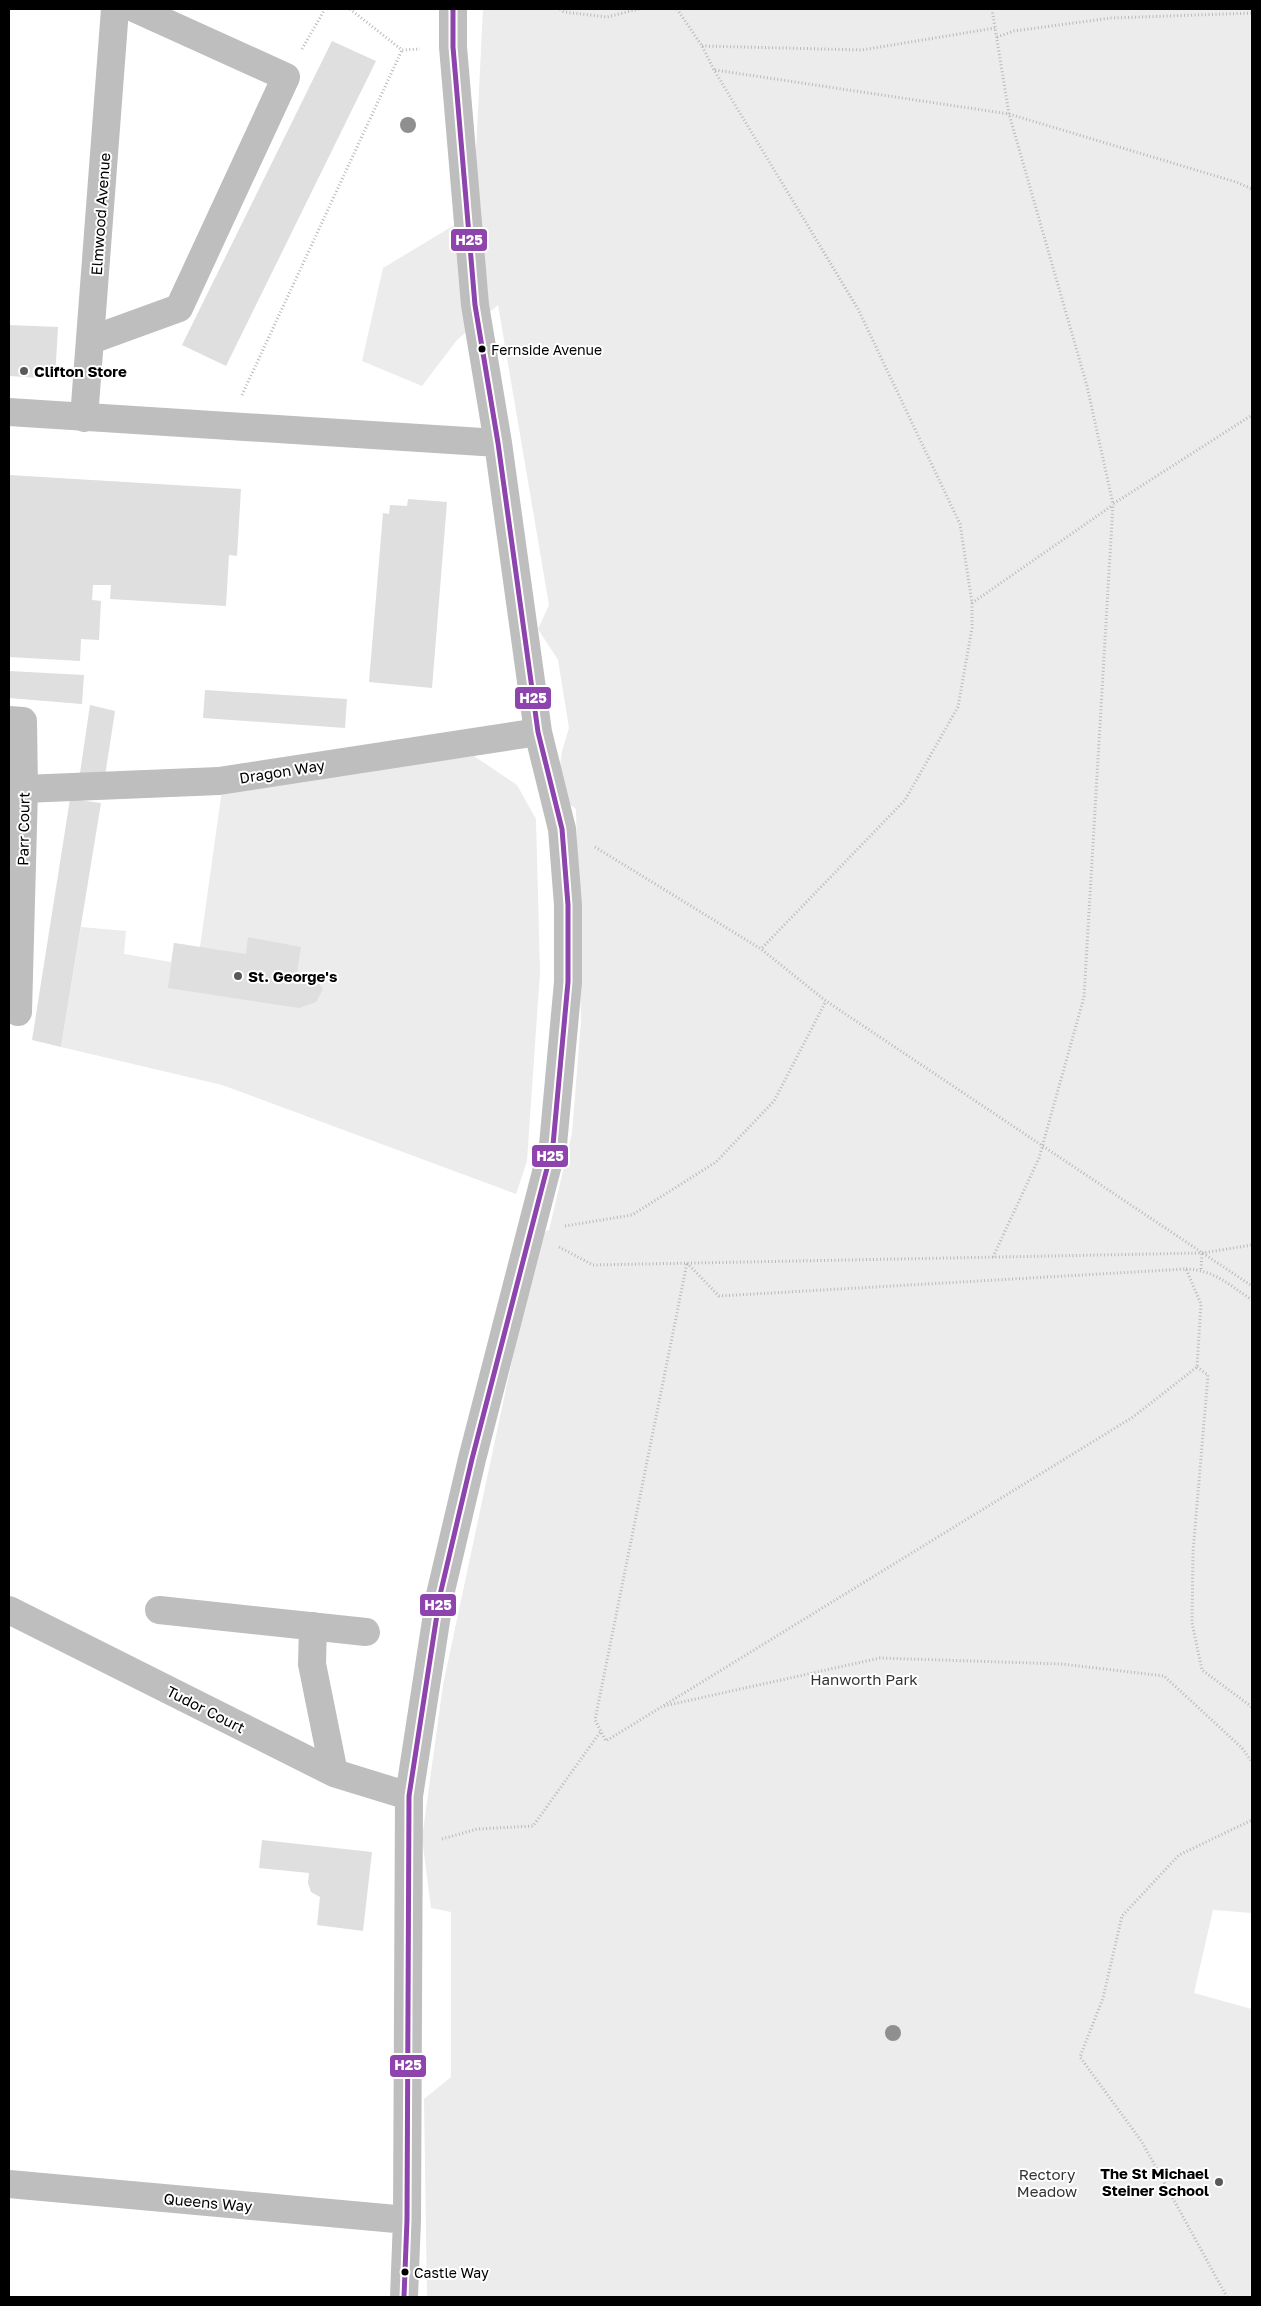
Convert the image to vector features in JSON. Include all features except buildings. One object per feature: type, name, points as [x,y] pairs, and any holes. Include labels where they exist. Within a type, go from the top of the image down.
[{"type":"street","name":"Elmwood Avenue","points":[[84,418],[115,9]]},
{"type":"street","points":[[91,340],[179,308],[286,78],[136,9]]},
{"type":"street","points":[[404,2297],[407,2220],[409,1796],[440,1594],[472,1459],[553,1145],[568,982],[568,905],[562,829],[538,732],[498,443],[475,305],[453,47],[453,9]]},
{"type":"street","points":[[9,412],[227,428],[498,443]]},
{"type":"street","name":"Parr Court","points":[[9,720],[24,721],[18,1012]]},
{"type":"street","name":"Dragon Way","points":[[24,789],[219,781],[538,732]]},
{"type":"street","name":"Tudor Court","points":[[9,1610],[334,1774],[409,1796]]},
{"type":"street","points":[[160,1610],[366,1632]]},
{"type":"street","points":[[313,1626],[312,1664],[334,1774]]},
{"type":"street","name":"Queens Way","points":[[9,2184],[407,2220]]},
{"type":"path","points":[[286,78],[325,9]]},
{"type":"path","points":[[350,9],[402,50],[453,47]]},
{"type":"path","points":[[560,9],[564,12],[607,17],[639,9]]},
{"type":"path","points":[[677,9],[702,46],[714,70],[858,309],[960,524],[972,602],[972,628],[958,707],[904,800],[761,949]]},
{"type":"path","points":[[992,9],[1008,114],[1087,386],[1113,504],[1084,997],[1039,1158],[993,1257]]},
{"type":"path","points":[[997,37],[1014,31],[1111,18],[1252,14]]},
{"type":"path","points":[[702,46],[862,50],[995,28]]},
{"type":"path","points":[[227,428],[402,50]]},
{"type":"path","points":[[714,70],[1008,114],[1236,182],[1252,190]]},
{"type":"path","points":[[972,602],[1113,504],[1252,415]]},
{"type":"path","points":[[562,829],[761,949],[826,1001],[1252,1286]]},
{"type":"path","points":[[530,1232],[632,1214],[716,1162],[774,1101],[826,1001]]},
{"type":"path","points":[[530,1232],[593,1265],[1202,1253],[1252,1245]]},
{"type":"path","points":[[1202,1253],[1202,1269]]},
{"type":"path","points":[[687,1263],[719,1296],[1202,1269],[1213,1274],[1252,1300]]},
{"type":"path","points":[[687,1263],[595,1720],[606,1741],[1133,1416],[1197,1367],[1201,1304],[1186,1269]]},
{"type":"path","points":[[1197,1367],[1208,1375],[1193,1552],[1192,1623],[1202,1670],[1252,1707]]},
{"type":"path","points":[[661,1707],[880,1658],[1062,1664],[1164,1676],[1242,1748],[1252,1762]]},
{"type":"path","points":[[410,1851],[477,1829],[533,1826],[600,1730]]},
{"type":"path","points":[[1227,2297],[1142,2142],[1080,2056],[1103,1998],[1122,1916],[1179,1854],[1252,1820]]},
{"type":"green space","name":"Hanworth Park","points":[[483,9],[1252,9],[1252,1913],[1213,1910],[1194,1993],[1252,2009],[1252,2297],[427,2297],[424,2099],[451,2077],[451,1912],[431,1908],[422,1838],[443,1685],[520,1323],[545,1232],[549,1230],[572,1133],[581,1021],[576,809],[556,795],[562,751],[569,728],[558,660],[538,629],[549,605],[498,305],[457,340],[422,386],[362,361],[383,268],[481,209],[475,171]]},
{"type":"green space","points":[[474,756],[517,785],[536,819],[540,972],[527,1161],[516,1194],[222,1085],[61,1047],[81,927],[126,931],[124,954],[171,962],[174,943],[200,947],[222,790]]},
{"type":"transit line","name":"H25","points":[[404,2297],[407,2220],[409,1796],[440,1595],[472,1459],[553,1145],[568,982],[568,905],[562,829],[538,732],[498,443],[475,305],[453,47],[453,9]]},
{"type":"place","name":"Fernside Avenue","points":[[482,349]]},
{"type":"place","name":"Clifton Store","points":[[24,371]]},
{"type":"place","name":"St. George's","points":[[238,976]]},
{"type":"place","name":"The St Michael Steiner School","points":[[1219,2182]]},
{"type":"place","name":"Castle Way","points":[[405,2272]]},
{"type":"park label","name":"Rectory Meadow","points":[[1047,2182]]}]
